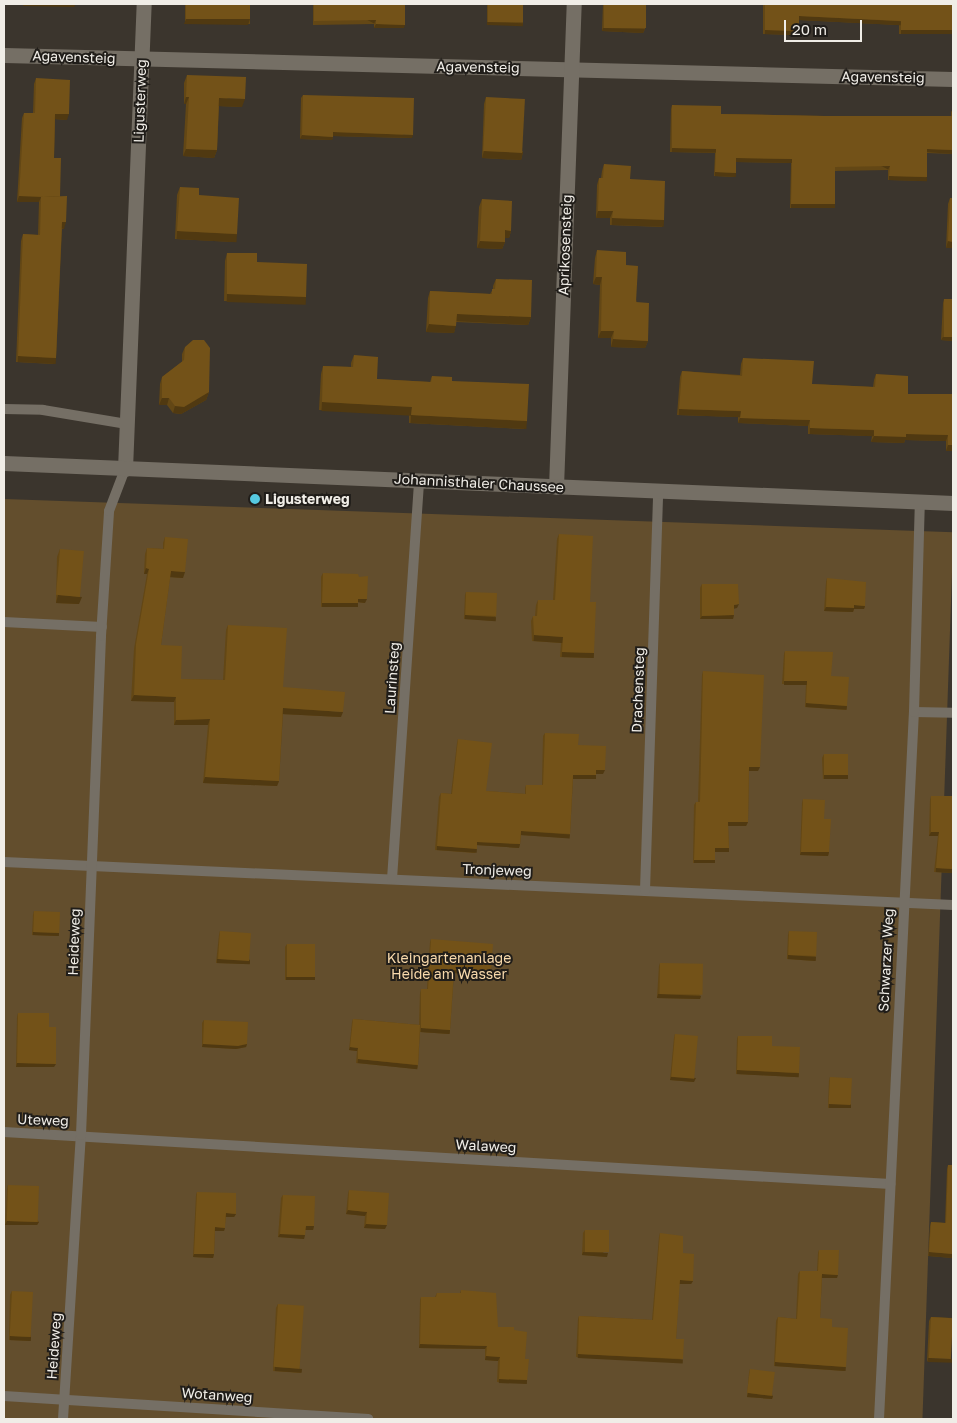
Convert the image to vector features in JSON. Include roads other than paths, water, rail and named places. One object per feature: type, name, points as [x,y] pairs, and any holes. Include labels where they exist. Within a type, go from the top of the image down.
[{"type":"street","name":"Ligusterweg","points":[[125,469],[144,4]]},
{"type":"street","name":"Aprikosensteig","points":[[556,487],[574,4]]},
{"type":"street","name":"Agavensteig","points":[[4,55],[953,79]]},
{"type":"street","name":"Johannisthaler Chaussee","points":[[4,463],[953,503]]},
{"type":"lane","points":[[4,409],[43,410],[127,424]]},
{"type":"lane","name":"Heideweg","points":[[63,1419],[81,1135],[91,865],[109,511],[125,469]]},
{"type":"lane","name":"Laurinsteg","points":[[392,879],[419,480]]},
{"type":"lane","name":"Drachensteg","points":[[645,890],[658,491]]},
{"type":"lane","name":"Schwarzer Weg","points":[[879,1419],[903,903],[914,712],[920,502]]},
{"type":"lane","points":[[4,622],[102,627]]},
{"type":"lane","points":[[914,712],[953,713]]},
{"type":"lane","name":"Tronjeweg","points":[[4,862],[953,905]]},
{"type":"lane","name":"Uteweg","points":[[4,1132],[81,1135]]},
{"type":"lane","name":"Walaweg","points":[[81,1135],[890,1184]]},
{"type":"lane","name":"Wotanweg","points":[[4,1396],[64,1398],[368,1419]]},
{"type":"place","name":"Ligusterweg","points":[[255,499]]},
{"type":"park label","name":"Kleingartenanlage Heide am Wasser","points":[[449,966]]}]
